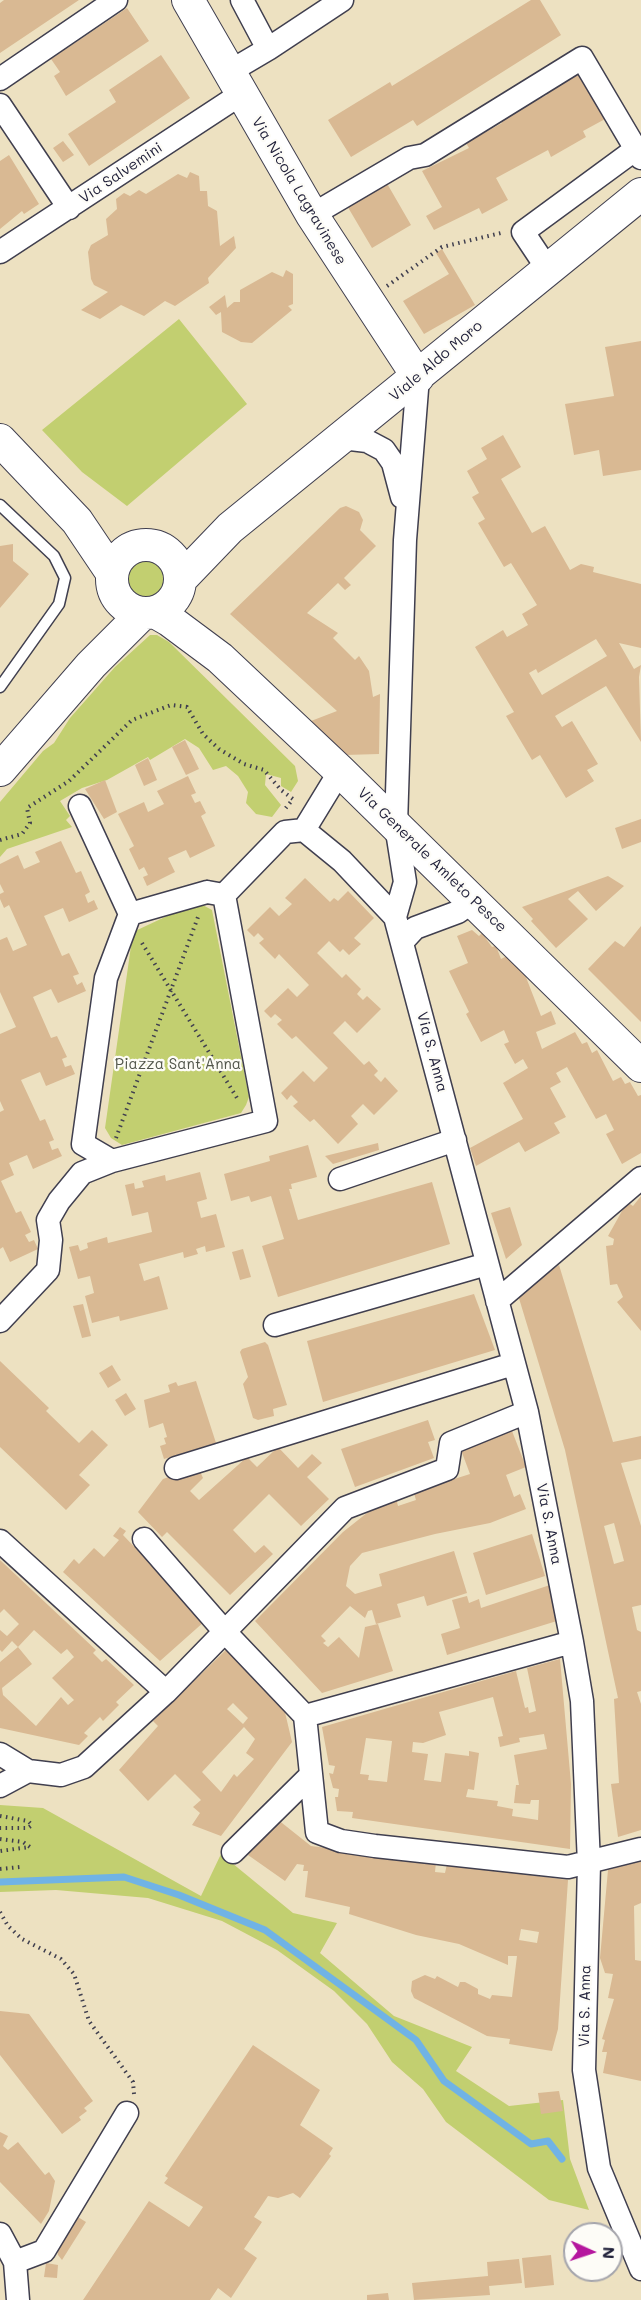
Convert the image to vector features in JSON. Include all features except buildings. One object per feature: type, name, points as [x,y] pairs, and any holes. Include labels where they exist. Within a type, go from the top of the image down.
[{"type":"street","points":[[0,78],[116,0]]},
{"type":"street","name":"Via Nicola Lagravinese","points":[[188,0],[312,215],[418,377]]},
{"type":"street","points":[[242,0],[268,49]]},
{"type":"street","name":"Via Salvemini","points":[[0,252],[69,208],[235,83],[268,49],[342,0]]},
{"type":"street","points":[[312,215],[408,158],[425,156],[582,58],[638,154],[523,232],[547,268]]},
{"type":"street","points":[[0,105],[69,208]]},
{"type":"street","name":"Viale Aldo Moro","points":[[180,584],[230,528],[418,377],[547,268],[641,194]]},
{"type":"street","points":[[395,917],[405,882],[396,825],[405,540],[418,377]]},
{"type":"street","points":[[342,438],[367,441],[384,450],[393,462],[404,507],[405,540]]},
{"type":"street","points":[[0,440],[77,521],[112,578],[123,604],[149,613]]},
{"type":"street","points":[[0,770],[91,664],[149,613],[173,600],[180,584],[173,557],[149,544],[102,527],[62,505]]},
{"type":"street","name":"Viale Aldo Moro","points":[[149,544],[187,542],[230,528]]},
{"type":"street","points":[[91,664],[112,578],[123,553],[149,544]]},
{"type":"street","name":"Via Generale Amleto Pesce","points":[[180,584],[204,636],[219,658]]},
{"type":"street","name":"Via Generale Amleto Pesce","points":[[149,613],[169,620],[219,658],[396,825],[641,1066]]},
{"type":"street","points":[[224,895],[294,831],[340,771]]},
{"type":"street","points":[[80,806],[130,914],[106,978],[83,1144],[112,1161]]},
{"type":"street","points":[[294,831],[342,861],[395,917]]},
{"type":"street","points":[[130,914],[207,892],[224,895]]},
{"type":"street","points":[[0,1320],[48,1270],[51,1240],[48,1220],[59,1201],[82,1173],[112,1161],[266,1121],[224,895]]},
{"type":"street","points":[[403,941],[415,928],[458,912],[474,901]]},
{"type":"street","name":"Via S. Anna","points":[[395,917],[527,1412],[572,1642],[582,1701],[589,1864],[584,2070],[599,2168],[634,2229],[641,2269]]},
{"type":"street","points":[[340,1179],[455,1140]]},
{"type":"street","points":[[497,1300],[641,1178]]},
{"type":"street","points":[[275,1325],[487,1264]]},
{"type":"street","points":[[176,1468],[513,1364]]},
{"type":"street","points":[[0,1754],[28,1771],[61,1775],[84,1767],[226,1633],[345,1508],[447,1469],[451,1443],[527,1412]]},
{"type":"street","points":[[144,1539],[226,1633],[305,1716],[317,1832],[341,1841],[568,1867],[589,1864],[641,1849]]},
{"type":"street","points":[[0,1540],[166,1692]]},
{"type":"street","points":[[305,1716],[572,1642]]},
{"type":"street","points":[[0,1786],[28,1771]]},
{"type":"street","points":[[234,1852],[311,1775]]},
{"type":"street","points":[[15,2262],[44,2251],[127,2113]]},
{"type":"street","points":[[0,2234],[15,2262],[18,2300]]},
{"type":"lane","points":[[0,505],[54,556],[65,578],[59,604],[0,687]]},
{"type":"path","points":[[367,300],[442,247],[476,237],[523,232]]},
{"type":"path","points":[[0,840],[22,834],[30,824],[27,808],[69,781],[132,720],[171,705],[187,707],[203,734],[219,750],[244,764],[264,770],[293,800],[277,818],[294,831]]},
{"type":"path","points":[[116,1138],[202,908]]},
{"type":"path","points":[[135,947],[137,935],[242,1102],[241,1089]]},
{"type":"path","points":[[109,1129],[116,1138],[124,1140]]},
{"type":"path","points":[[0,1816],[28,1821],[32,1825],[28,1828],[0,1828]]},
{"type":"path","points":[[0,1839],[22,1842],[30,1847],[0,1851]]},
{"type":"path","points":[[0,1869],[20,1867]]},
{"type":"path","points":[[0,1912],[8,1926],[22,1939],[61,1959],[74,1974],[81,1989],[89,2021],[133,2082],[135,2090],[127,2113]]},
{"type":"green space","points":[[179,319],[247,404],[127,506],[82,472],[42,430]]},
{"type":"green space","points":[[146,557],[161,563],[167,578],[161,593],[146,599],[131,593],[125,578],[131,563]]},
{"type":"green space","points":[[150,635],[157,635],[169,642],[295,766],[298,781],[291,792],[281,786],[281,778],[266,774],[265,785],[281,805],[272,817],[256,814],[246,803],[248,792],[238,776],[226,766],[213,770],[199,748],[185,739],[150,760],[148,757],[107,780],[82,788],[60,801],[70,816],[66,820],[72,827],[7,849],[0,857],[0,802],[43,751],[54,743],[70,718],[115,667]]},
{"type":"green space","name":"Piazza Sant'Anna","points":[[197,902],[212,910],[249,1097],[241,1113],[122,1145],[111,1138],[105,1128],[133,932]]},
{"type":"green space","points":[[0,1805],[43,1808],[201,1896],[221,1854],[293,1913],[337,1923],[320,1953],[394,2016],[472,2047],[456,2071],[509,2106],[563,2100],[570,2159],[589,2210],[549,2200],[446,2122],[423,2089],[392,2062],[367,2024],[334,1991],[277,1950],[222,1921],[148,1898],[56,1890],[0,1892]]},
{"type":"waterway","points":[[0,1882],[124,1877],[179,1895],[265,1930],[416,2040],[444,2081],[531,2144],[548,2141],[562,2159]]}]
